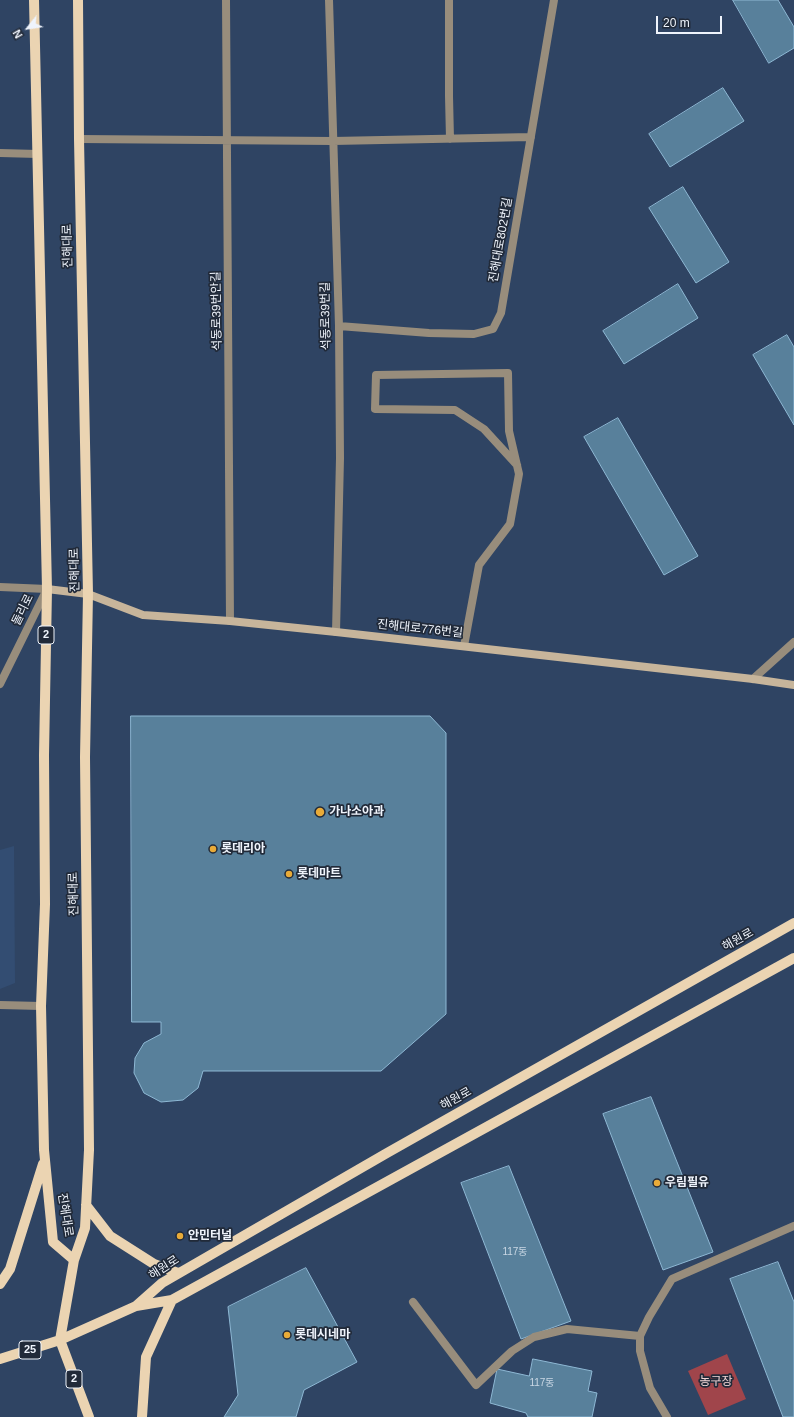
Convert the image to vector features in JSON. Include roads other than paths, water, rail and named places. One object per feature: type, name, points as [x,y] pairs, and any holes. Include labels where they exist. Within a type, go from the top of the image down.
[{"type":"main road","name":"진해대로","points":[[34,0],[47,589],[44,755],[44,904],[41,1006],[45,1160],[53,1242],[74,1260],[85,1228],[89,1150],[85,757],[88,594],[78,0]]},
{"type":"main road","name":"진해대로776번길","points":[[47,589],[88,594],[143,615],[230,621],[336,632],[753,679],[794,685]]},
{"type":"main road","name":"해원로","points":[[136,1306],[162,1283],[387,1153],[794,923]]},
{"type":"main road","points":[[60,1340],[136,1306],[172,1300],[794,958]]},
{"type":"main road","points":[[0,1284],[10,1269],[45,1160]]},
{"type":"main road","points":[[86,1205],[110,1236],[154,1264],[178,1274]]},
{"type":"main road","points":[[60,1340],[74,1260]]},
{"type":"main road","points":[[142,1417],[146,1357],[172,1300]]},
{"type":"main road","name":"25","points":[[0,1359],[60,1340]]},
{"type":"main road","name":"2","points":[[60,1340],[89,1417]]},
{"type":"street","name":"석동로39번안길","points":[[226,0],[230,621]]},
{"type":"street","name":"석동로39번길","points":[[329,0],[339,326],[340,458],[336,632]]},
{"type":"street","points":[[449,0],[450,139]]},
{"type":"street","name":"진해대로802번길","points":[[339,326],[429,333],[474,334],[493,329],[501,313],[554,0]]},
{"type":"street","points":[[80,139],[333,141],[531,137]]},
{"type":"street","points":[[0,153],[38,154]]},
{"type":"street","points":[[464,646],[479,565],[510,524],[519,474],[517,465],[509,431],[508,373],[376,375],[375,409],[455,410],[484,429],[517,465]]},
{"type":"street","name":"돌리로","points":[[0,587],[47,589],[0,684]]},
{"type":"street","points":[[753,679],[794,642]]},
{"type":"street","points":[[0,1005],[41,1006]]},
{"type":"street","points":[[667,1417],[650,1388],[640,1351],[640,1336],[649,1317],[672,1279],[794,1226]]},
{"type":"street","points":[[413,1302],[476,1385],[512,1351],[534,1337],[567,1329],[640,1336]]},
{"type":"place","name":"가나소아과","points":[[320,812]]},
{"type":"place","name":"롯데리아","points":[[213,849]]},
{"type":"place","name":"롯데마트","points":[[289,874]]},
{"type":"place","name":"우림필유","points":[[657,1183]]},
{"type":"place","name":"안민터널","points":[[180,1236]]},
{"type":"place","name":"롯데시네마","points":[[287,1335]]},
{"type":"park label","name":"농구장","points":[[716,1382]]}]
